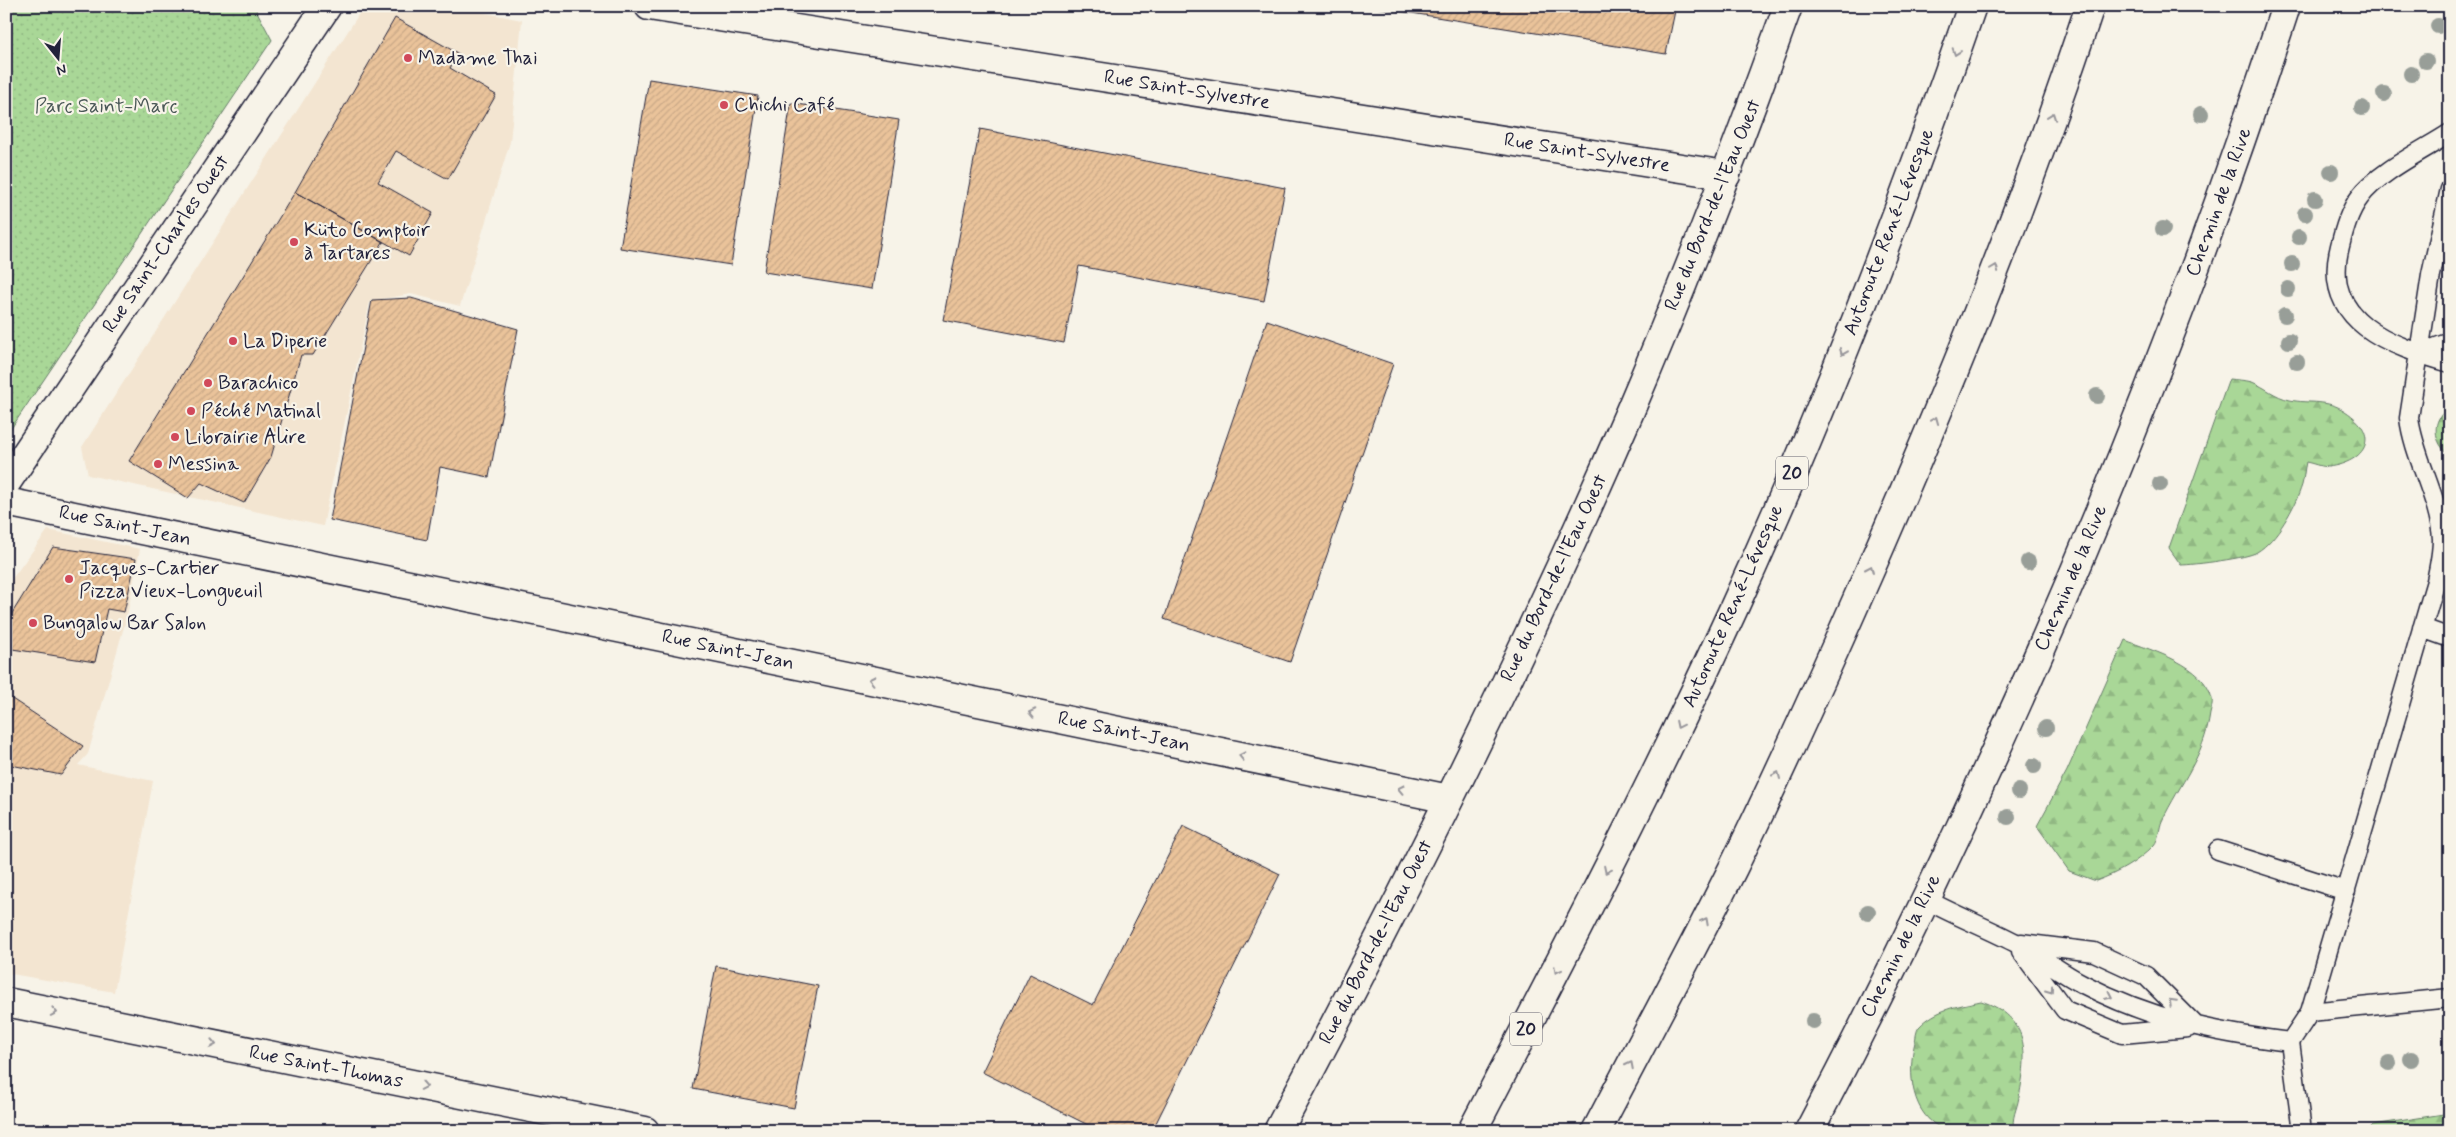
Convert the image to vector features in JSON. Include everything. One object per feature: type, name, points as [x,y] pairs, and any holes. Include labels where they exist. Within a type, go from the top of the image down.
[{"type":"main road","name":"Rue Saint-Charles Ouest","points":[[6,483],[327,6]]},
{"type":"main road","name":"Rue Saint-Sylvestre","points":[[649,6],[1726,175]]},
{"type":"main road","name":"Rue du Bord-de-l'Eau Ouest","points":[[1278,1131],[1449,798],[1536,618],[1629,413],[1726,175],[1788,6]]},
{"type":"main road","name":"Autoroute René-Lévesque","points":[[1472,1131],[1651,783],[1734,608],[1853,328],[1972,6]]},
{"type":"main road","points":[[1596,1131],[1732,870],[1772,786],[1934,424],[2052,117],[2090,6]]},
{"type":"main road","name":"Chemin de la Rive","points":[[1809,1131],[1925,899],[2035,663],[2144,404],[2221,202],[2286,6]]},
{"type":"main road","name":"Rue Saint-Jean","points":[[6,502],[1449,798]]},
{"type":"main road","name":"Rue Saint-Thomas","points":[[6,1002],[646,1131]]},
{"type":"lane","points":[[2450,133],[2374,182],[2360,197],[2351,213],[2336,261],[2336,280],[2343,299],[2353,317],[2387,342],[2418,354],[2450,363]]},
{"type":"lane","points":[[2302,1131],[2290,1042],[2310,1012],[2436,581],[2441,556],[2442,537],[2412,435],[2410,418],[2431,275],[2449,193]]},
{"type":"lane","points":[[2418,354],[2450,342]]},
{"type":"lane","points":[[2422,628],[2450,638]]},
{"type":"lane","points":[[2218,850],[2346,891]]},
{"type":"lane","points":[[1925,899],[2015,942],[2082,983],[2136,1008],[2198,1028],[2227,1034],[2290,1042]]},
{"type":"lane","points":[[2015,942],[2065,1010],[2122,1034],[2198,1028]]},
{"type":"lane","points":[[2015,942],[2094,952],[2146,976],[2198,1028]]},
{"type":"lane","points":[[2310,1012],[2450,998]]},
{"type":"shaded area","points":[[364,6],[449,6],[522,20],[510,142],[460,306],[411,294],[370,301],[323,526],[88,475],[82,447]]},
{"type":"shaded area","points":[[48,530],[140,549],[127,616],[88,754],[78,765],[153,781],[114,992],[6,973],[6,587]]},
{"type":"green space","name":"Parc Saint-Marc","points":[[6,6],[254,6],[272,40],[6,436]]},
{"type":"green space","points":[[2229,379],[2252,382],[2280,397],[2290,400],[2325,403],[2338,407],[2356,420],[2363,429],[2366,438],[2365,446],[2352,460],[2341,464],[2328,467],[2306,462],[2302,485],[2290,513],[2271,540],[2257,552],[2233,559],[2181,565],[2169,548]]},
{"type":"green space","points":[[2450,408],[2450,455],[2440,444],[2436,431],[2439,418]]},
{"type":"green space","points":[[2125,640],[2189,668],[2207,687],[2212,704],[2207,729],[2197,757],[2162,821],[2156,843],[2141,857],[2127,866],[2096,881],[2069,871],[2037,826],[2067,771]]},
{"type":"green space","points":[[1981,1001],[1997,1008],[2009,1017],[2017,1027],[2022,1038],[2024,1066],[2014,1118],[2014,1131],[1968,1132],[1946,1130],[1934,1124],[1925,1115],[1914,1093],[1912,1067],[1916,1034],[1919,1027],[1940,1012]]},
{"type":"green space","points":[[2450,1113],[2450,1131],[2367,1131],[2373,1125]]},
{"type":"building","points":[[1368,6],[1676,6],[1666,54]]},
{"type":"building","points":[[395,18],[459,54],[450,68],[496,95],[448,179],[396,151],[378,182],[433,213],[409,256],[295,192]]},
{"type":"building","points":[[649,79],[758,96],[731,265],[620,248]]},
{"type":"building","points":[[791,103],[899,120],[872,289],[764,272]]},
{"type":"building","points":[[980,129],[1285,188],[1264,301],[1079,266],[1064,343],[943,320]]},
{"type":"building","points":[[295,192],[383,242],[313,355],[301,355],[271,457],[244,503],[201,483],[188,498],[129,461]]},
{"type":"building","points":[[411,298],[518,329],[489,477],[440,467],[427,540],[330,520],[372,300]]},
{"type":"building","points":[[1267,320],[1393,364],[1290,662],[1164,619]]},
{"type":"building","points":[[53,547],[136,559],[124,612],[107,609],[95,662],[6,648],[6,623]]},
{"type":"building","points":[[6,695],[83,746],[61,775],[6,764]]},
{"type":"building","points":[[1183,826],[1280,874],[1152,1131],[1100,1131],[982,1072],[1030,974],[1093,1005]]},
{"type":"building","points":[[716,966],[818,986],[794,1108],[693,1089]]},
{"type":"place","name":"Madame Thai","points":[[408,58]]},
{"type":"place","name":"Chichi Café","points":[[724,105]]},
{"type":"place","name":"Küto Comptoir à Tartares","points":[[294,242]]},
{"type":"place","name":"La Diperie","points":[[233,341]]},
{"type":"place","name":"Barachico","points":[[208,383]]},
{"type":"place","name":"Péché Matinal","points":[[191,411]]},
{"type":"place","name":"Librairie Alire","points":[[175,437]]},
{"type":"place","name":"Messina","points":[[158,464]]},
{"type":"place","name":"Jacques-Cartier Pizza Vieux-Longueuil","points":[[69,579]]},
{"type":"place","name":"Bungalow Bar Salon","points":[[33,623]]}]
